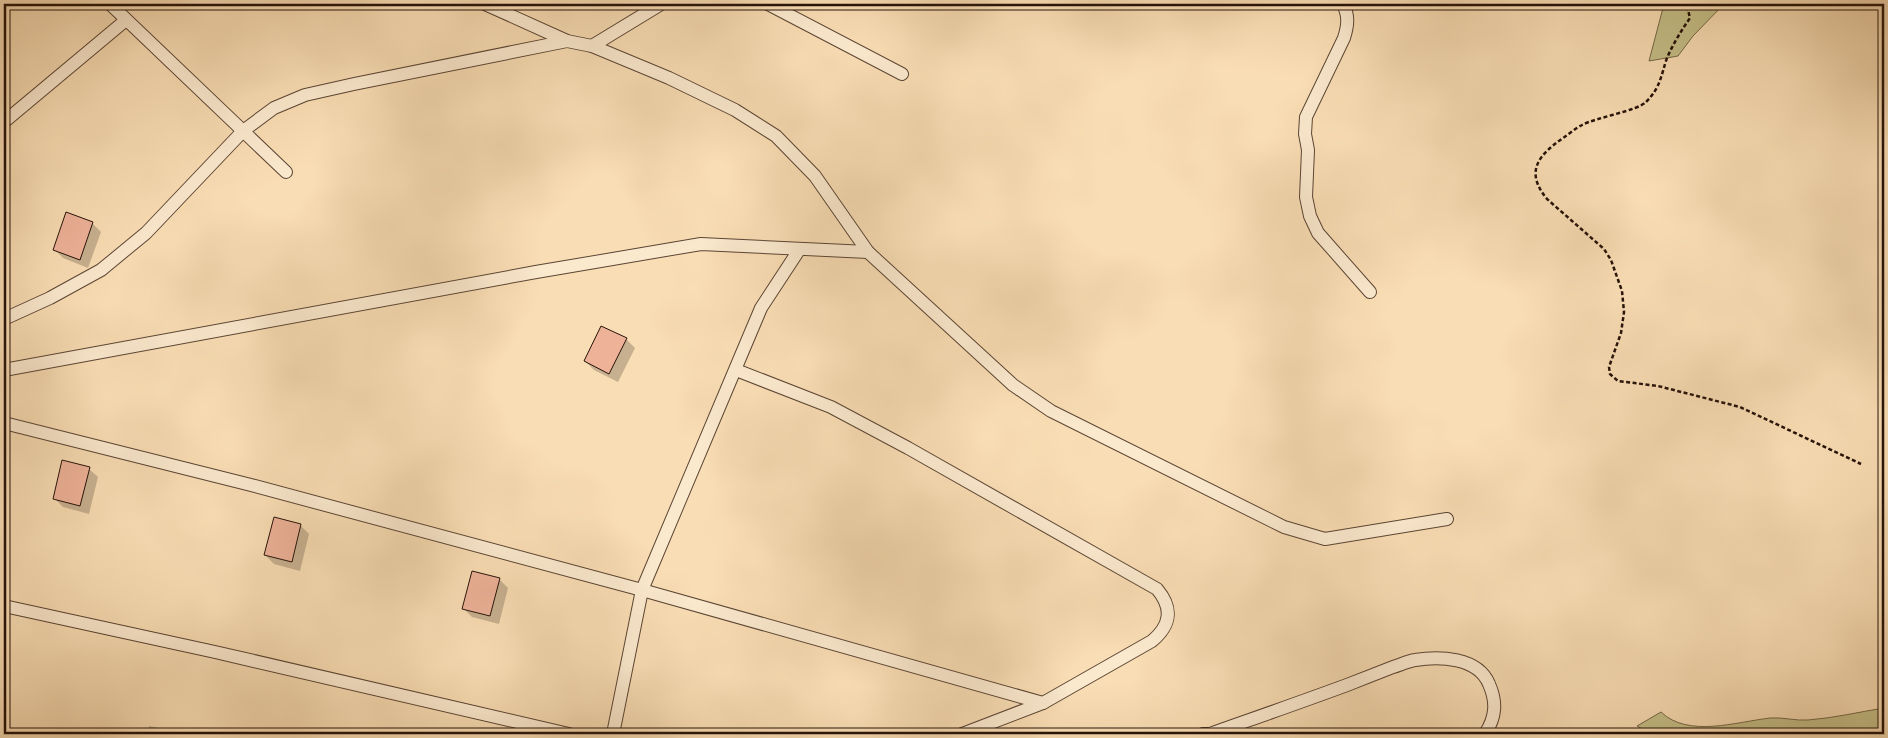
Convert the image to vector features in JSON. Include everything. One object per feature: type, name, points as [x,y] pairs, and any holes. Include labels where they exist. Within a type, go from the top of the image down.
[{"type":"street","points":[[110,4],[286,172]]},
{"type":"street","points":[[485,4],[567,41],[592,46],[669,78],[735,110],[776,136],[815,176],[868,252],[1013,385],[1051,411],[1284,527],[1325,539],[1446,519]]},
{"type":"street","points":[[592,46],[661,4]]},
{"type":"street","points":[[768,4],[902,74]]},
{"type":"street","points":[[1343,4],[1348,16],[1344,38],[1306,117],[1305,134],[1308,150],[1306,197],[1310,216],[1318,233],[1370,292]]},
{"type":"street","points":[[4,122],[126,20]]},
{"type":"street","points":[[4,319],[50,298],[101,270],[146,233],[243,131],[274,108],[306,95],[567,41]]},
{"type":"street","points":[[4,370],[536,272],[701,244],[868,252]]},
{"type":"street","points":[[613,734],[642,590],[762,308],[798,250]]},
{"type":"street","points":[[736,370],[831,407],[908,448],[1157,589],[1163,597],[1167,606],[1168,616],[1160,635],[1152,641],[1043,703],[962,734]]},
{"type":"street","points":[[4,423],[251,485],[642,590],[1043,703]]},
{"type":"street","points":[[4,606],[225,654],[569,734]]},
{"type":"street","points":[[1203,734],[1210,734],[1307,700],[1413,660],[1449,659],[1464,662],[1477,669],[1488,680],[1494,694],[1495,710],[1491,725],[1485,734]]},
{"type":"path","points":[[1679,4],[1688,10],[1690,18],[1677,38],[1667,59],[1662,78],[1655,92],[1644,104],[1582,124],[1546,150],[1539,158],[1536,169],[1536,180],[1540,190],[1547,199],[1604,249],[1611,260],[1622,291],[1624,312],[1621,333],[1609,367],[1610,374],[1618,381],[1658,386],[1740,407],[1861,464]]},
{"type":"shaded area","points":[[1664,4],[1724,4],[1693,36],[1678,56],[1649,61]]},
{"type":"shaded area","points":[[1884,708],[1884,729],[1876,730],[1790,734],[1651,734],[1637,726],[1661,712],[1672,720],[1685,724],[1713,726],[1770,718],[1818,719]]},
{"type":"building","points":[[66,212],[93,222],[80,260],[53,250]]},
{"type":"building","points":[[601,326],[627,338],[609,374],[584,361]]},
{"type":"building","points":[[62,460],[90,467],[80,506],[53,499]]},
{"type":"building","points":[[274,517],[301,524],[292,562],[264,555]]},
{"type":"building","points":[[472,571],[500,578],[490,616],[462,609]]}]
